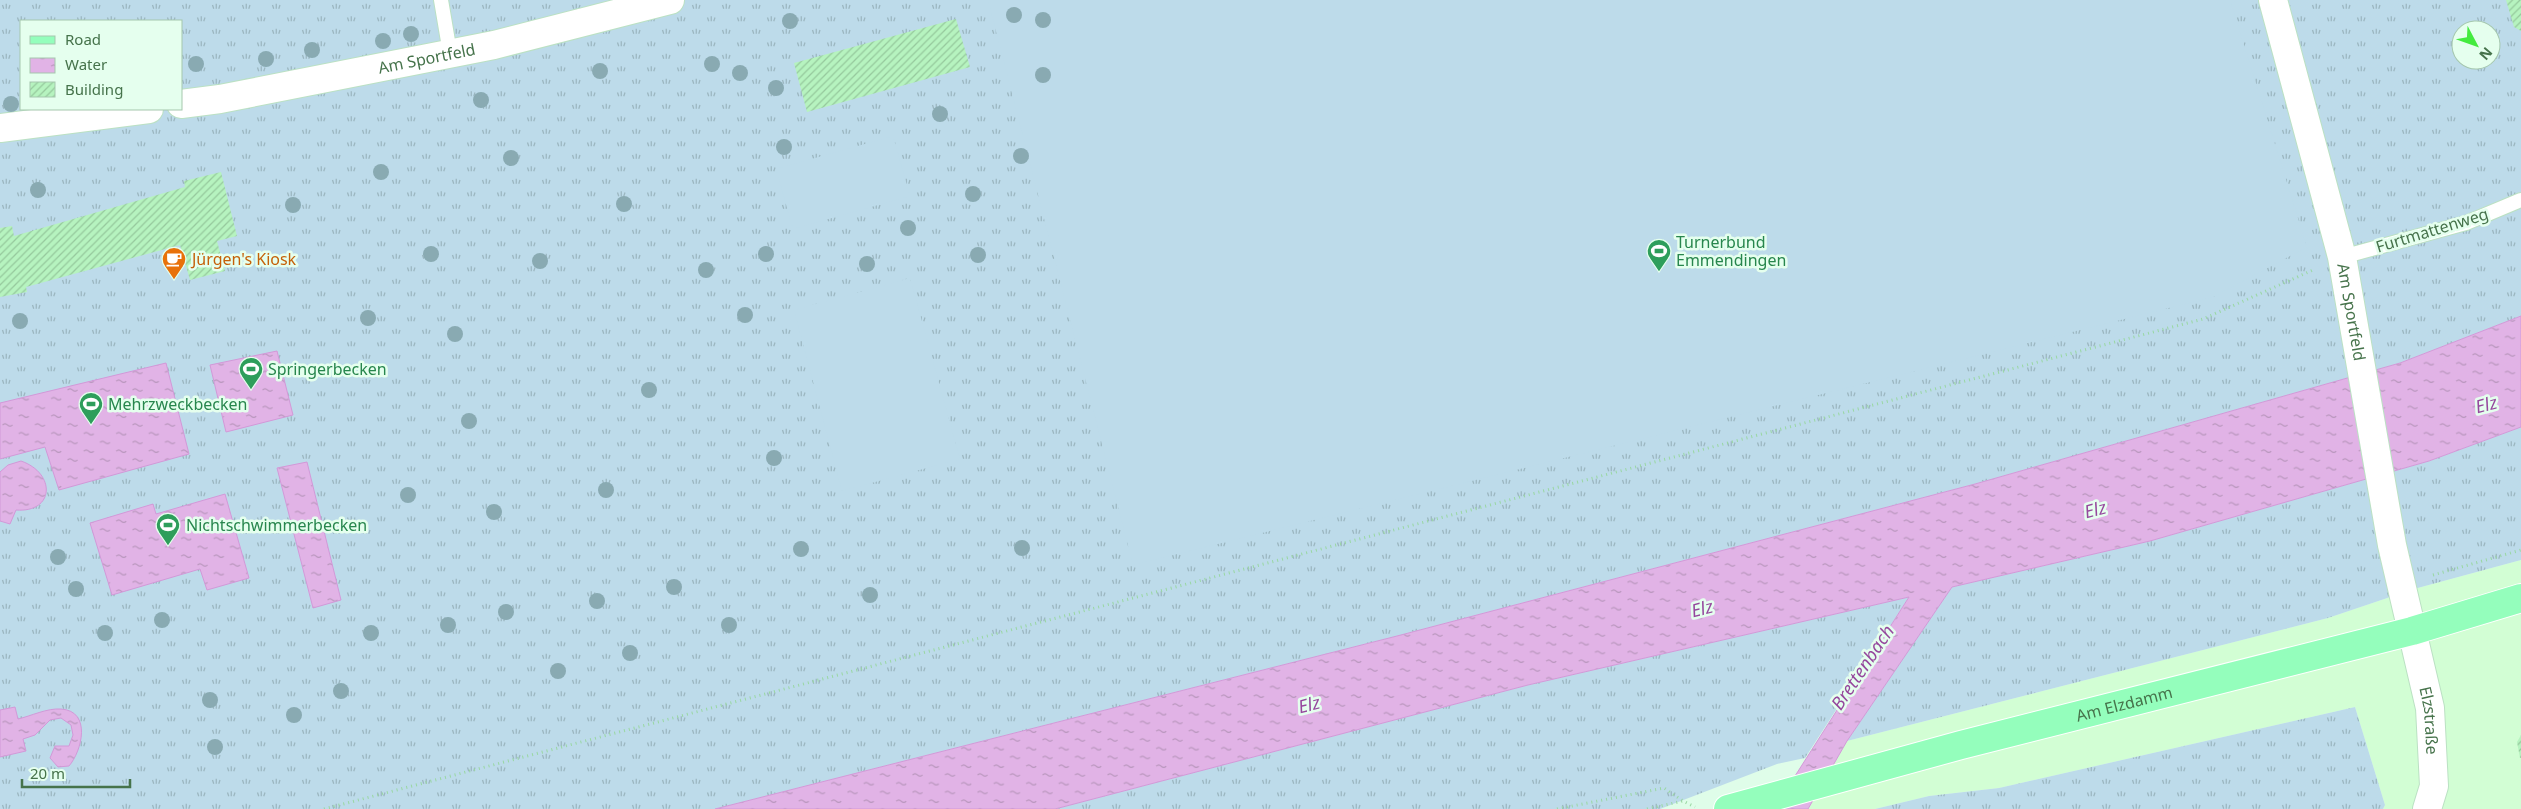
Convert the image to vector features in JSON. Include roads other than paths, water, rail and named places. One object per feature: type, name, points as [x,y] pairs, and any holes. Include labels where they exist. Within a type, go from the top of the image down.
[{"type":"main road","name":"Am Elzdamm","points":[[1737,806],[1857,775],[1961,744],[2412,631],[2521,598]]},
{"type":"street","name":"Am Sportfeld","points":[[182,104],[220,99],[494,44],[670,0]]},
{"type":"street","name":"Am Sportfeld","points":[[2273,0],[2343,265],[2392,545],[2412,631]]},
{"type":"street","points":[[0,128],[142,110]]},
{"type":"street","name":"Elzstraße","points":[[2412,631],[2430,708],[2434,786],[2427,809]]},
{"type":"lane","points":[[441,0],[450,53]]},
{"type":"lane","name":"Furtmattenweg","points":[[2343,265],[2466,223],[2521,200]]},
{"type":"water","name":"Elz","points":[[2521,316],[2521,427],[2429,461],[2150,541],[1952,587],[1847,741],[1808,809],[1774,809],[1909,597],[1528,685],[1055,809],[715,809],[1397,636],[1975,484],[2400,363]]},
{"type":"water","name":"Springerbecken","points":[[277,351],[293,415],[226,432],[210,365]]},
{"type":"water","name":"Mehrzweckbecken","points":[[166,363],[189,454],[59,490],[45,447],[0,459],[0,403]]},
{"type":"water","points":[[21,461],[40,474],[45,483],[46,491],[44,499],[38,505],[29,509],[16,510],[10,524],[0,521],[0,472],[8,465]]},
{"type":"water","points":[[307,462],[341,600],[313,608],[277,468]]},
{"type":"water","name":"Nichtschwimmerbecken","points":[[225,494],[249,578],[207,590],[200,569],[112,595],[90,523],[153,504],[156,514]]},
{"type":"water","points":[[15,707],[18,719],[56,709],[71,711],[77,717],[81,724],[82,733],[78,751],[69,766],[58,767],[50,758],[55,746],[69,746],[73,735],[71,725],[61,718],[50,720],[35,735],[23,739],[26,751],[0,757],[0,710]]},
{"type":"place","name":"Turnerbund Emmendingen","points":[[1659,272]]},
{"type":"place","name":"Jürgen's Kiosk","points":[[174,280]]},
{"type":"place","name":"Springerbecken","points":[[251,390]]},
{"type":"place","name":"Mehrzweckbecken","points":[[91,425]]},
{"type":"place","name":"Nichtschwimmerbecken","points":[[168,546]]},
{"type":"water label","name":"Brettenbach","points":[[1862,667]]}]
